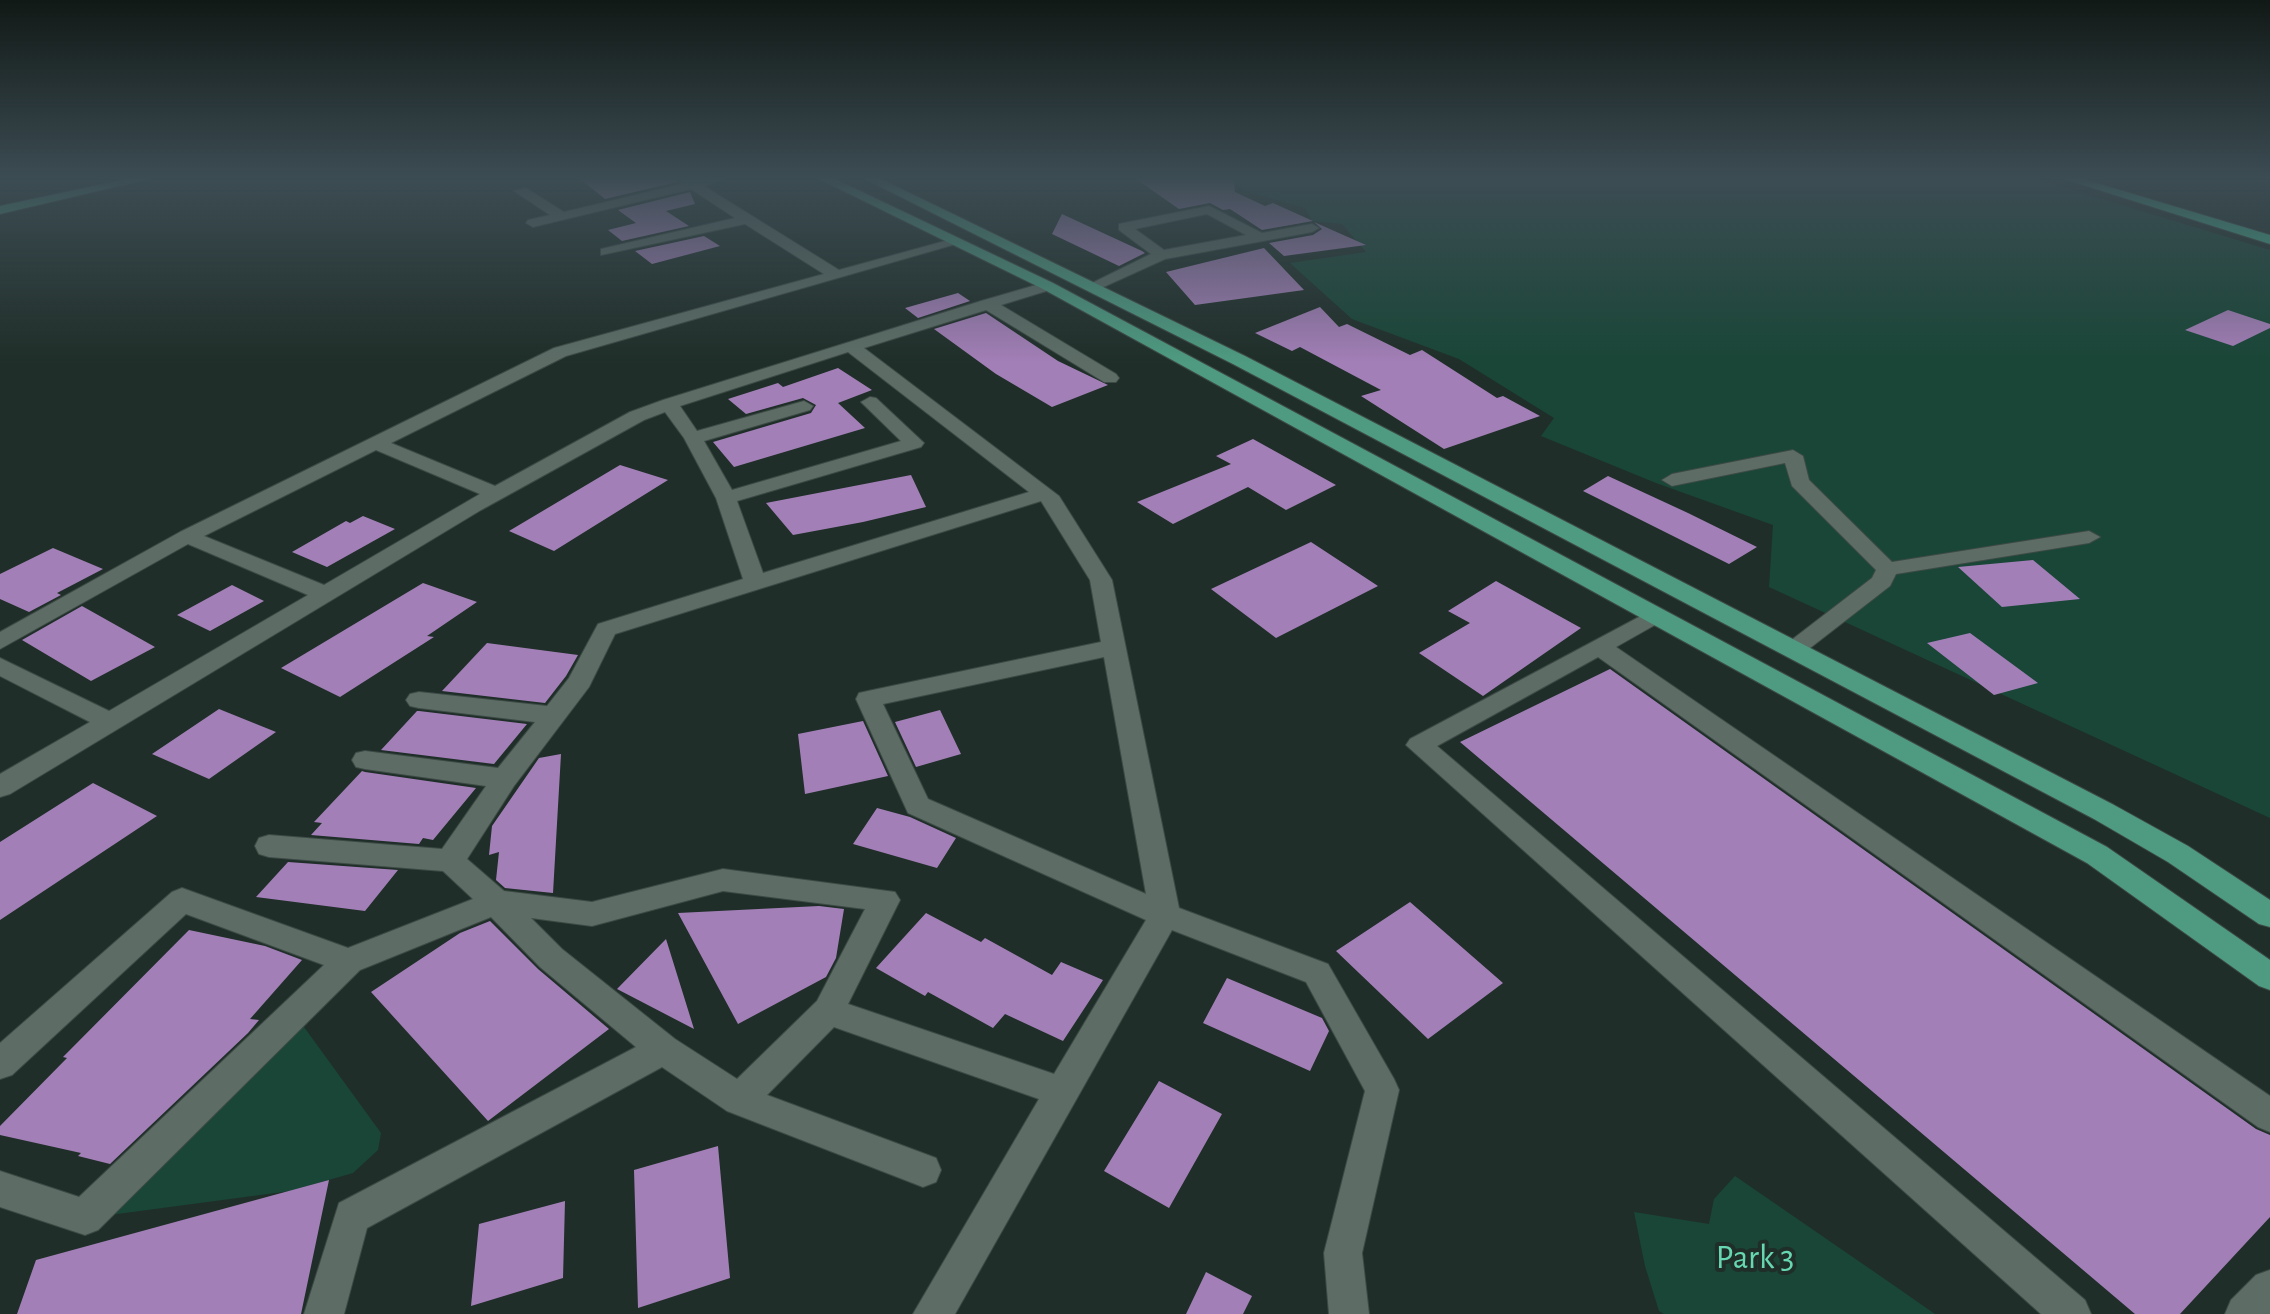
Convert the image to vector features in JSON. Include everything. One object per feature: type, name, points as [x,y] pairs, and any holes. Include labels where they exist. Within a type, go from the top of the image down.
[{"type":"main road","points":[[953,240],[1048,286],[2097,855],[2270,977]]},
{"type":"main road","points":[[1001,240],[1085,281],[2104,812],[2178,854],[2270,915]]},
{"type":"main road","points":[[1048,286],[1085,281]]},
{"type":"street","points":[[606,252],[656,240]]},
{"type":"street","points":[[781,240],[835,274]]},
{"type":"street","points":[[1142,240],[1161,255]]},
{"type":"street","points":[[1085,281],[1161,255],[1242,240]]},
{"type":"street","points":[[0,642],[187,536],[560,352],[956,242]]},
{"type":"street","points":[[0,787],[496,494],[637,416],[1048,286]]},
{"type":"street","points":[[987,304],[1110,378]]},
{"type":"street","points":[[851,346],[1052,500],[1101,580],[1165,915],[933,1314]]},
{"type":"street","points":[[726,498],[914,443],[870,402]]},
{"type":"street","points":[[669,404],[693,438],[726,498],[755,582]]},
{"type":"street","points":[[693,438],[804,406]]},
{"type":"street","points":[[373,442],[496,494]]},
{"type":"street","points":[[1672,480],[1793,456],[1799,482],[1887,569]]},
{"type":"street","points":[[450,861],[505,779],[580,681],[606,629],[1044,494]]},
{"type":"street","points":[[187,536],[326,594]]},
{"type":"street","points":[[1887,569],[2089,537]]},
{"type":"street","points":[[1793,650],[1882,581],[1887,569]]},
{"type":"street","points":[[1654,616],[1419,745],[2071,1314]]},
{"type":"street","points":[[1114,647],[868,699],[918,806],[1165,915],[1317,973],[1382,1090],[1343,1253],[1349,1314]]},
{"type":"street","points":[[1600,647],[2270,1116]]},
{"type":"street","points":[[0,666],[111,722]]},
{"type":"street","points":[[419,700],[556,716]]},
{"type":"street","points":[[365,760],[505,779]]},
{"type":"street","points":[[269,846],[450,861],[551,958],[663,1049],[739,1100],[923,1170]]},
{"type":"street","points":[[0,1189],[85,1217],[349,961],[496,902],[592,914],[723,880],[885,900],[828,1011],[739,1100]]},
{"type":"street","points":[[0,1064],[182,900],[349,961]]},
{"type":"street","points":[[828,1011],[1062,1092]]},
{"type":"street","points":[[324,1314],[352,1216],[663,1049]]},
{"type":"street","points":[[2245,1314],[2270,1289]]},
{"type":"green space","points":[[1356,240],[2238,240],[2270,250],[2270,818],[1769,587],[1773,525],[1656,483],[1541,436],[1554,418],[1459,359],[1352,319],[1290,263],[1366,252]]},
{"type":"green space","points":[[296,1016],[381,1133],[378,1150],[353,1173],[290,1191],[102,1216]]},
{"type":"green space","name":"Park 3","points":[[1735,1176],[1935,1314],[1664,1314],[1659,1311],[1645,1266],[1634,1212],[1709,1224],[1714,1199]]},
{"type":"building","points":[[684,240],[711,240],[720,246],[652,264],[635,251]]},
{"type":"building","points":[[1065,240],[1118,240],[1145,253],[1119,266]]},
{"type":"building","points":[[1355,240],[1366,245],[1284,256],[1269,243]]},
{"type":"building","points":[[1264,248],[1304,290],[1195,305],[1166,272]]},
{"type":"building","points":[[958,293],[970,301],[918,318],[905,308]]},
{"type":"building","points":[[1320,307],[1339,327],[1347,324],[1410,355],[1422,350],[1497,398],[1503,396],[1540,416],[1444,449],[1361,396],[1381,390],[1300,347],[1292,351],[1255,333]]},
{"type":"building","points":[[2228,310],[2270,324],[2270,328],[2233,346],[2185,330]]},
{"type":"building","points":[[986,313],[1058,361],[1108,385],[1052,407],[996,374],[934,329]]},
{"type":"building","points":[[838,368],[872,390],[838,403],[865,428],[734,467],[713,442],[811,413],[816,405],[803,398],[746,414],[728,399],[778,383],[783,387]]},
{"type":"building","points":[[1253,439],[1336,485],[1286,510],[1248,487],[1173,524],[1137,502],[1231,464],[1216,456]]},
{"type":"building","points":[[620,465],[668,480],[554,551],[509,531]]},
{"type":"building","points":[[911,475],[926,507],[863,522],[793,535],[766,503]]},
{"type":"building","points":[[1608,476],[1757,547],[1729,564],[1583,491]]},
{"type":"building","points":[[363,516],[395,529],[327,567],[292,552],[346,521],[350,523]]},
{"type":"building","points":[[1311,542],[1378,586],[1276,638],[1211,589]]},
{"type":"building","points":[[53,548],[103,569],[29,612],[0,599],[0,574]]},
{"type":"building","points":[[2033,560],[2080,599],[2002,607],[1958,567]]},
{"type":"building","points":[[1496,581],[1581,628],[1483,696],[1419,653],[1470,623],[1448,611]]},
{"type":"building","points":[[423,583],[477,602],[427,636],[434,637],[340,697],[281,668]]},
{"type":"building","points":[[232,585],[264,601],[210,631],[177,615]]},
{"type":"building","points":[[82,606],[155,647],[91,681],[22,640]]},
{"type":"building","points":[[1970,633],[2038,683],[1994,695],[1927,643]]},
{"type":"building","points":[[487,643],[578,655],[545,703],[442,691]]},
{"type":"building","points":[[1610,669],[2256,1129],[2270,1135],[2270,1217],[2180,1314],[2135,1314],[1460,742]]},
{"type":"building","points":[[219,709],[276,732],[209,779],[152,754]]},
{"type":"building","points":[[940,710],[961,754],[916,767],[895,722]]},
{"type":"building","points":[[417,711],[527,724],[494,764],[381,750]]},
{"type":"building","points":[[863,721],[888,776],[805,794],[798,734]]},
{"type":"building","points":[[561,754],[553,893],[505,888],[496,880],[499,852],[489,855],[492,826],[539,758]]},
{"type":"building","points":[[362,771],[476,788],[433,840],[423,838],[419,844],[311,835],[322,823],[314,822]]},
{"type":"building","points":[[93,783],[157,816],[0,920],[0,842]]},
{"type":"building","points":[[877,808],[910,817],[956,838],[937,868],[853,844]]},
{"type":"building","points":[[288,862],[398,870],[365,911],[256,897]]},
{"type":"building","points":[[1410,902],[1503,983],[1428,1039],[1336,951]]},
{"type":"building","points":[[819,906],[844,909],[836,958],[826,977],[738,1024],[678,913]]},
{"type":"building","points":[[926,913],[981,942],[985,938],[1052,975],[1061,962],[1103,980],[1063,1041],[1005,1014],[993,1028],[928,992],[925,996],[876,968]]},
{"type":"building","points":[[490,921],[538,969],[609,1029],[488,1121],[371,992],[460,933]]},
{"type":"building","points":[[189,930],[265,946],[302,960],[250,1019],[259,1020],[248,1033],[110,1164],[78,1156],[81,1153],[0,1135],[0,1126],[67,1058],[63,1057]]},
{"type":"building","points":[[666,939],[694,1029],[617,989]]},
{"type":"building","points":[[1227,978],[1322,1018],[1329,1031],[1310,1071],[1203,1023]]},
{"type":"building","points":[[1159,1081],[1222,1114],[1169,1208],[1104,1171]]},
{"type":"building","points":[[718,1146],[730,1278],[638,1308],[634,1170]]},
{"type":"building","points":[[329,1180],[301,1314],[17,1314],[36,1260]]},
{"type":"building","points":[[565,1201],[563,1278],[471,1306],[479,1224]]},
{"type":"building","points":[[1206,1272],[1252,1296],[1243,1314],[1186,1314]]}]
